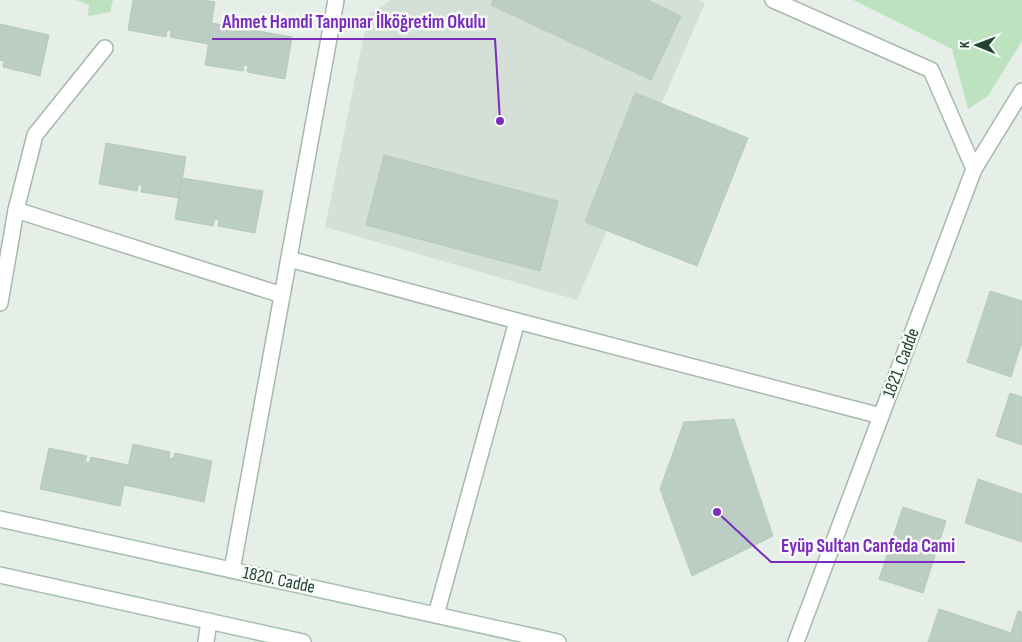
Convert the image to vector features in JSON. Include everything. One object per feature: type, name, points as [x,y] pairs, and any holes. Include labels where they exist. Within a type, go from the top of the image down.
[{"type":"street","points":[[232,570],[336,0]]},
{"type":"street","points":[[773,0],[931,70],[974,169]]},
{"type":"street","points":[[0,303],[16,210],[35,135],[105,48]]},
{"type":"street","name":"1821. Cadde","points":[[796,642],[974,169],[1022,91]]},
{"type":"street","points":[[16,210],[282,295]]},
{"type":"street","points":[[289,259],[881,416]]},
{"type":"street","points":[[436,615],[517,321]]},
{"type":"street","name":"1820. Cadde","points":[[0,519],[558,642]]},
{"type":"street","points":[[0,575],[303,642]]},
{"type":"street","points":[[206,642],[209,621]]},
{"type":"shaded area","points":[[391,0],[698,0],[705,3],[577,300],[325,227],[368,15]]},
{"type":"green space","points":[[76,0],[113,0],[110,12],[88,16],[89,5]]},
{"type":"green space","points":[[853,0],[1022,0],[1022,41],[988,96],[968,109],[952,49]]},
{"type":"building","points":[[133,0],[201,0],[215,2],[208,44],[170,37],[171,31],[167,30],[166,37],[128,30]]},
{"type":"building","points":[[493,0],[647,0],[681,16],[651,80],[491,5]]},
{"type":"building","points":[[212,23],[292,37],[285,79],[247,72],[248,66],[244,65],[243,71],[205,65]]},
{"type":"building","points":[[0,24],[49,35],[40,76],[3,67],[4,61],[0,60]]},
{"type":"building","points":[[635,93],[748,138],[697,266],[585,222]]},
{"type":"building","points":[[106,143],[186,157],[179,198],[141,192],[142,185],[138,185],[137,191],[99,184]]},
{"type":"building","points":[[384,155],[558,201],[540,271],[366,225]]},
{"type":"building","points":[[182,178],[263,191],[255,233],[218,226],[219,220],[215,219],[213,226],[175,219]]},
{"type":"building","points":[[990,291],[1022,301],[1022,342],[1011,377],[967,362]]},
{"type":"building","points":[[1010,393],[1022,397],[1022,445],[996,436]]},
{"type":"building","points":[[734,419],[773,536],[692,576],[660,489],[684,422]]},
{"type":"building","points":[[133,444],[170,452],[169,458],[173,459],[175,453],[212,461],[204,502],[124,485]]},
{"type":"building","points":[[49,448],[87,456],[85,462],[89,463],[91,457],[128,465],[120,506],[40,489]]},
{"type":"building","points":[[978,479],[1022,494],[1022,542],[965,523]]},
{"type":"building","points":[[903,507],[946,521],[923,593],[879,579]]},
{"type":"building","points":[[939,609],[1011,633],[1008,642],[928,642]]},
{"type":"building","points":[[1018,611],[1022,612],[1022,642],[1008,642]]},
{"type":"place","name":"Ahmet Hamdi Tanpınar İlköğretim Okulu","points":[[500,121]]},
{"type":"place","name":"Eyüp Sultan Canfeda Cami","points":[[717,512]]}]
